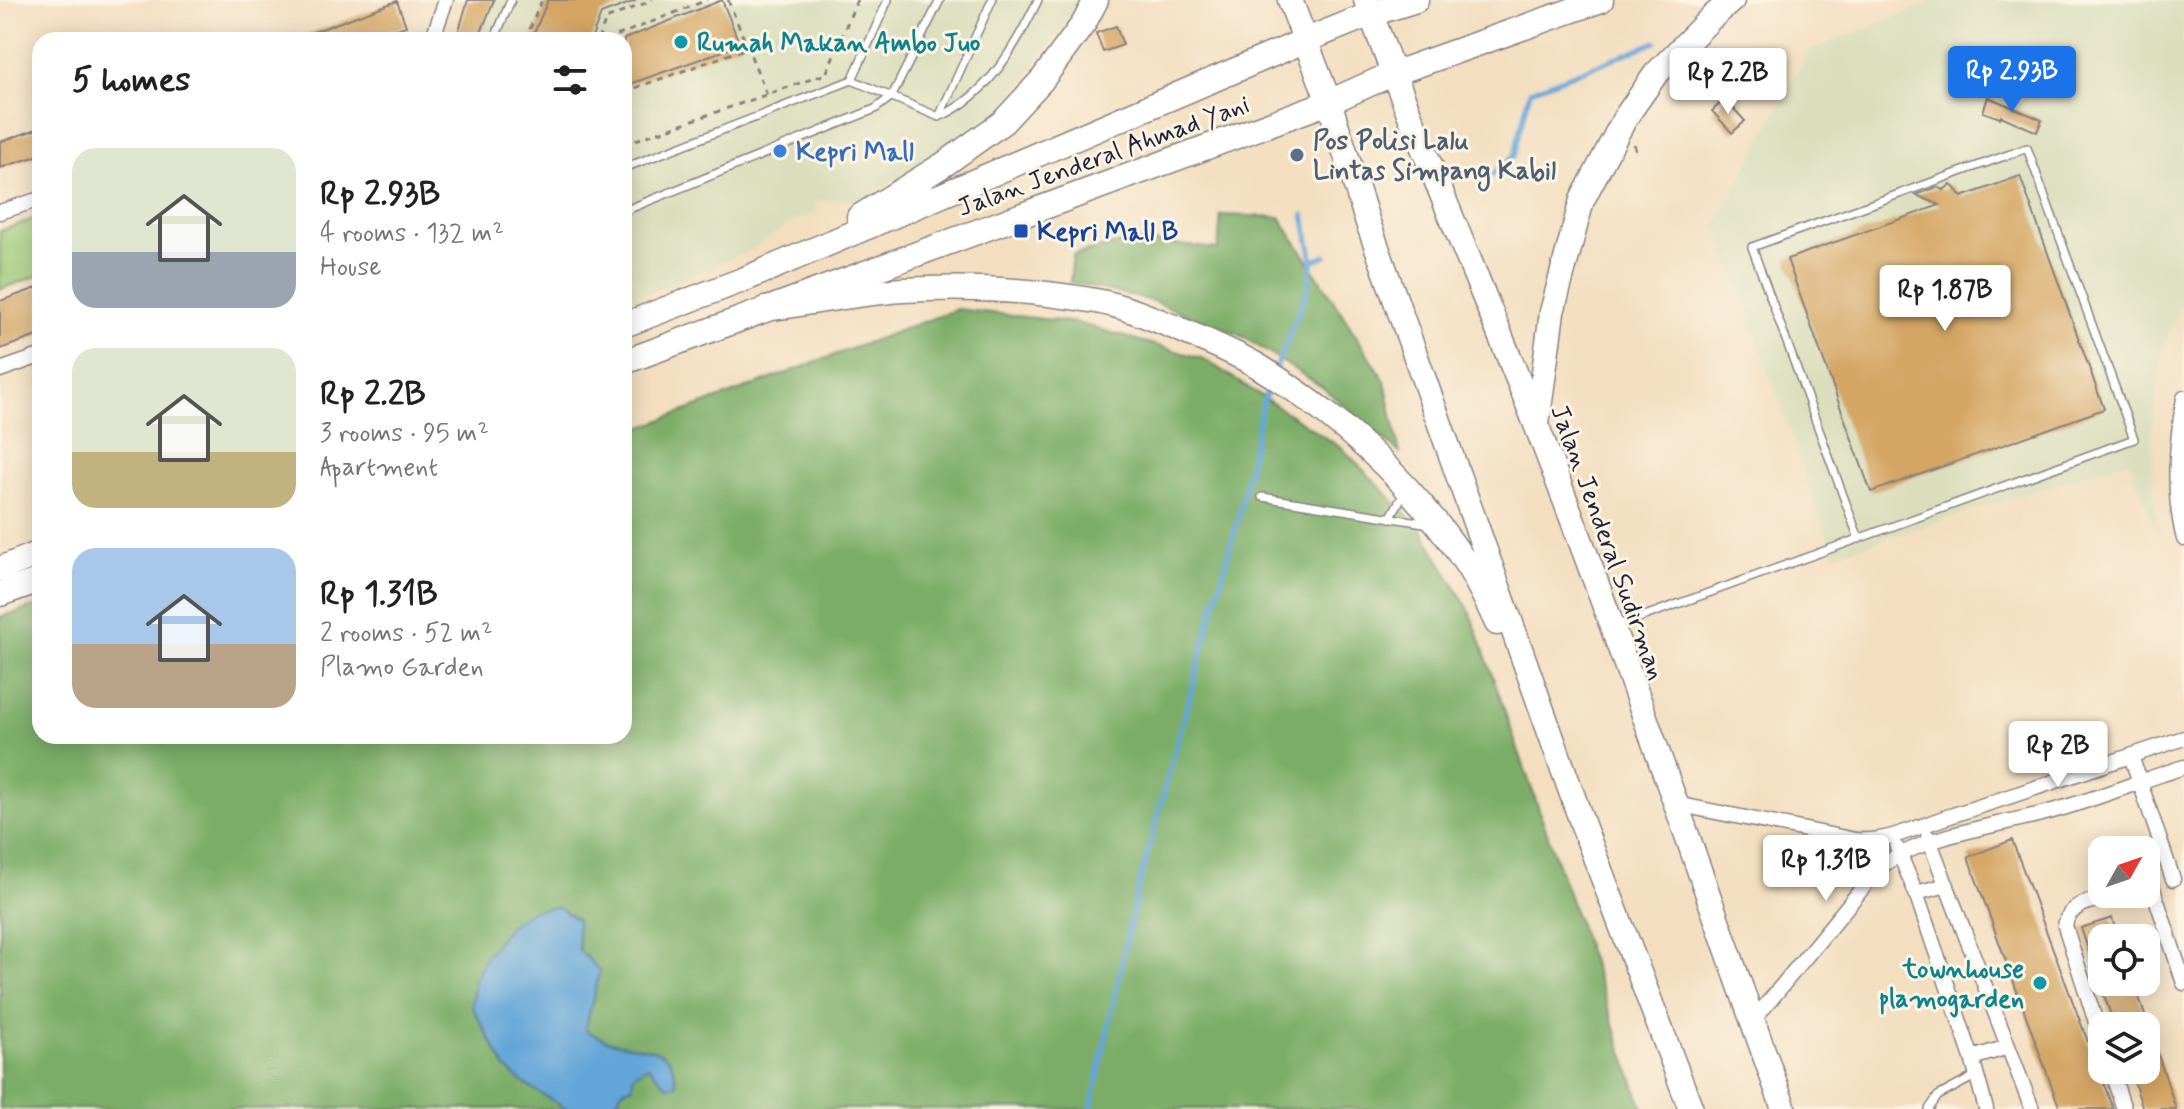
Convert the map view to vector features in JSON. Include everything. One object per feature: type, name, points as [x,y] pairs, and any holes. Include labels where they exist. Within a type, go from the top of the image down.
[{"type":"highway","points":[[745,279],[877,207],[1003,122],[1042,80],[1084,23],[1096,0]]},
{"type":"highway","points":[[1290,0],[1329,102],[1366,217],[1584,828],[1691,1109]]},
{"type":"highway","name":"Jalan Jenderal Ahmad Yani","points":[[632,322],[745,279],[1304,41],[1369,7],[1416,0]]},
{"type":"highway","name":"Jalan Jenderal Ahmad Yani","points":[[632,353],[765,309],[1329,102],[1392,74],[1601,0]]},
{"type":"highway","points":[[1537,426],[1552,312],[1582,200],[1625,118],[1655,75],[1732,0]]},
{"type":"highway","name":"Jalan Jenderal Sudirman","points":[[1369,7],[1392,74],[1537,426],[1784,1109]]},
{"type":"highway","points":[[765,309],[901,290],[996,290],[1048,294],[1100,302],[1151,317],[1258,367],[1358,440],[1407,488],[1465,562],[1497,621],[1584,828]]},
{"type":"highway","points":[[0,569],[32,556]]},
{"type":"highway","points":[[0,594],[32,583]]},
{"type":"street","points":[[435,32],[446,0]]},
{"type":"street","points":[[0,212],[32,202]]},
{"type":"street","points":[[0,370],[32,359]]},
{"type":"street","points":[[2184,398],[2176,461],[2177,504],[2184,539]]},
{"type":"street","points":[[1676,804],[1871,842],[2184,738]]},
{"type":"street","points":[[2131,756],[2179,878]]},
{"type":"street","points":[[1752,1022],[1879,868],[1900,854],[2052,811],[2184,767]]},
{"type":"street","points":[[1924,825],[2032,1109]]},
{"type":"street","points":[[1892,837],[1916,893],[1972,1058],[1986,1109]]},
{"type":"street","points":[[1916,893],[1947,885]]},
{"type":"street","points":[[2088,903],[2070,911],[2065,926],[2093,1012]]},
{"type":"street","points":[[2157,908],[2184,983]]},
{"type":"street","points":[[1972,1058],[2008,1047]]},
{"type":"street","points":[[2116,1084],[2124,1109]]},
{"type":"lane","points":[[497,32],[511,0]]},
{"type":"lane","points":[[852,80],[888,0]]},
{"type":"lane","points":[[632,208],[875,109],[892,96],[940,0]]},
{"type":"lane","points":[[939,117],[992,0]]},
{"type":"lane","points":[[939,117],[960,106],[998,69],[1014,48],[1038,0]]},
{"type":"lane","points":[[632,165],[852,80],[939,117]]},
{"type":"lane","points":[[1611,629],[1859,539],[2134,439],[2027,148],[1752,247],[1859,539]]},
{"type":"lane","points":[[1390,518],[1407,488]]},
{"type":"lane","points":[[1262,497],[1439,526]]},
{"type":"lane","points":[[1929,1109],[1938,1096],[1977,1075]]},
{"type":"path","points":[[528,32],[542,0]]},
{"type":"path","points":[[601,32],[606,19],[653,0]]},
{"type":"path","points":[[626,32],[707,0]]},
{"type":"path","points":[[728,0],[767,95]]},
{"type":"path","points":[[632,141],[826,74],[857,0]]},
{"type":"path","points":[[632,89],[747,48]]},
{"type":"shaded area","name":"Kepri Mall","points":[[472,0],[1080,0],[1004,105],[926,159],[866,198],[816,201],[815,214],[797,219],[749,252],[632,300],[632,32],[462,32]]},
{"type":"shaded area","points":[[1936,0],[2184,0],[2184,296],[2162,351],[2152,430],[2153,487],[2160,540],[2129,460],[1834,555],[1716,224],[1809,51]]},
{"type":"green space","points":[[1221,215],[1280,217],[1385,381],[1400,453],[1322,387],[1242,336],[1153,301],[1070,282],[1073,255],[1133,240],[1218,249]]},
{"type":"green space","points":[[32,220],[32,278],[0,289],[0,231]]},
{"type":"green space","points":[[957,309],[1077,323],[1204,359],[1343,449],[1422,530],[1471,614],[1643,1109],[0,1109],[0,617],[32,607],[32,744],[632,744],[632,431]]},
{"type":"water","points":[[558,907],[577,920],[579,950],[600,971],[585,1030],[611,1042],[664,1055],[674,1071],[676,1085],[667,1086],[648,1066],[633,1075],[633,1086],[622,1090],[613,1109],[567,1109],[523,1083],[506,1068],[472,1007],[474,982],[485,957],[510,925],[533,910]]},
{"type":"building","points":[[468,0],[494,0],[481,32],[458,32]]},
{"type":"building","points":[[548,0],[635,0],[601,14],[594,32],[534,32]]},
{"type":"building","name":"Rumah Makan Ambo Juo","points":[[722,0],[740,45],[632,83],[632,36]]},
{"type":"building","points":[[397,1],[406,26],[388,32],[313,32]]},
{"type":"building","points":[[1116,26],[1123,45],[1103,52],[1096,33]]},
{"type":"building","points":[[1988,97],[2042,120],[2037,132],[2001,116],[1983,112]]},
{"type":"building","points":[[1725,99],[1745,121],[1732,133],[1712,111]]},
{"type":"building","points":[[32,131],[32,158],[0,168],[0,142]]},
{"type":"building","points":[[2020,176],[2104,409],[1871,492],[1787,259],[1940,205],[1916,195],[1937,187],[1944,190],[1951,184],[1962,197]]},
{"type":"building","points":[[32,290],[32,338],[0,349],[0,301]]},
{"type":"building","name":"townhouse plamogarden","points":[[2012,840],[2088,1042],[2088,1084],[2104,1084],[2113,1109],[2060,1109],[1968,857]]},
{"type":"building","points":[[2112,918],[2114,924],[2093,924]]},
{"type":"building","points":[[2088,926],[2088,949],[2081,928]]},
{"type":"building","points":[[2104,996],[2139,996],[2144,1012],[2110,1012]]},
{"type":"building","points":[[2160,1061],[2176,1109],[2143,1109],[2135,1084],[2160,1084]]},
{"type":"waterway","points":[[1487,179],[1514,156],[1530,91],[1656,42]]},
{"type":"waterway","points":[[1275,371],[1307,291],[1313,261],[1304,215]]},
{"type":"waterway","points":[[1313,261],[1326,256]]},
{"type":"waterway","points":[[1091,1109],[1136,896],[1238,518],[1262,405],[1270,384]]},
{"type":"place","name":"Rumah Makan Ambo Juo","points":[[681,42]]},
{"type":"place","name":"Kepri Mall","points":[[780,151]]},
{"type":"place","name":"Pos Polisi Lalu Lintas Simpang Kabil","points":[[1297,155]]},
{"type":"place","name":"Kepri Mall B","points":[[1021,231]]},
{"type":"place","name":"townhouse plamogarden","points":[[2040,983]]}]
